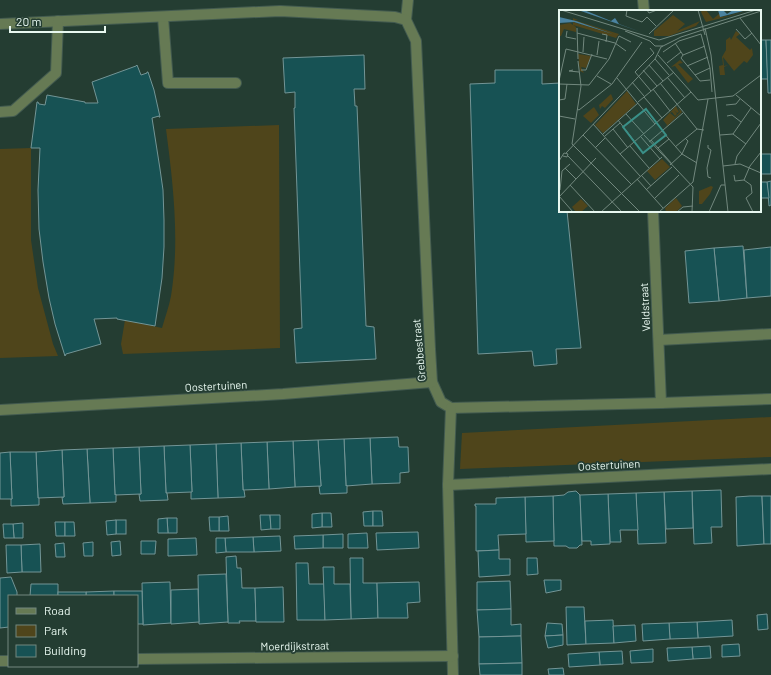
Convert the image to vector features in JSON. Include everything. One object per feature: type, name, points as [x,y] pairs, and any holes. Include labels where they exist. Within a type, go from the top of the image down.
[{"type":"street","points":[[0,24],[280,11],[395,18],[406,20],[408,0]]},
{"type":"street","points":[[643,0],[644,10]]},
{"type":"street","points":[[163,16],[168,83],[236,83]]},
{"type":"street","name":"Grebbestraat","points":[[406,20],[416,41],[432,382],[441,402],[451,408]]},
{"type":"street","points":[[0,112],[13,111],[56,73],[58,21]]},
{"type":"street","name":"Veldstraat","points":[[652,212],[661,403]]},
{"type":"street","points":[[659,340],[771,334]]},
{"type":"street","name":"Oostertuinen","points":[[0,410],[283,394],[432,382]]},
{"type":"street","points":[[454,675],[448,485],[451,408],[771,399]]},
{"type":"street","name":"Oostertuinen","points":[[448,485],[771,469]]},
{"type":"street","name":"Moerdijkstraat","points":[[138,659],[453,656]]},
{"type":"green space","points":[[279,125],[280,348],[123,354],[121,344],[125,320],[162,328],[171,296],[174,275],[175,233],[173,191],[166,129]]},
{"type":"green space","points":[[31,148],[31,240],[38,288],[53,344],[58,356],[0,358],[0,149]]},
{"type":"green space","points":[[771,417],[771,457],[460,469],[462,433]]},
{"type":"building","points":[[761,40],[766,40],[768,79],[761,79]]},
{"type":"building","points":[[766,40],[771,40],[771,93],[768,93]]},
{"type":"building","points":[[364,55],[365,89],[354,89],[355,106],[357,106],[366,326],[374,327],[376,359],[296,363],[294,329],[302,328],[294,108],[295,92],[285,93],[283,58]]},
{"type":"building","points":[[137,65],[141,75],[148,72],[160,117],[152,118],[163,190],[164,220],[162,278],[155,326],[117,318],[94,319],[101,344],[66,354],[65,356],[49,298],[39,229],[38,190],[40,148],[31,148],[37,102],[45,105],[47,95],[85,103],[98,103],[92,82]]},
{"type":"building","points":[[495,70],[542,70],[542,84],[559,83],[559,212],[567,212],[581,348],[556,349],[557,364],[534,366],[532,351],[478,354],[470,84],[495,83]]},
{"type":"building","points":[[761,154],[771,154],[771,174],[761,174]]},
{"type":"building","points":[[771,181],[771,205],[769,206],[767,182]]},
{"type":"building","points":[[761,182],[767,182],[769,198],[761,198]]},
{"type":"building","points":[[743,246],[747,298],[719,301],[714,248]]},
{"type":"building","points":[[771,247],[771,296],[747,298],[744,250]]},
{"type":"building","points":[[714,248],[719,301],[689,303],[685,251]]},
{"type":"building","points":[[398,437],[399,447],[408,447],[409,472],[400,473],[400,483],[372,484],[370,438]]},
{"type":"building","points":[[370,438],[372,484],[346,486],[344,439]]},
{"type":"building","points":[[344,439],[347,493],[320,494],[319,486],[321,486],[318,440]]},
{"type":"building","points":[[318,440],[321,486],[295,487],[293,441]]},
{"type":"building","points":[[293,441],[295,487],[269,489],[267,442]]},
{"type":"building","points":[[267,442],[269,489],[243,490],[241,443]]},
{"type":"building","points":[[241,443],[243,490],[245,497],[218,498],[216,444]]},
{"type":"building","points":[[216,444],[218,498],[191,499],[190,445]]},
{"type":"building","points":[[190,445],[192,492],[166,493],[164,446]]},
{"type":"building","points":[[164,446],[166,493],[168,500],[140,501],[139,447]]},
{"type":"building","points":[[139,447],[141,494],[115,495],[113,448]]},
{"type":"building","points":[[113,448],[116,502],[90,503],[87,449]]},
{"type":"building","points":[[87,449],[90,503],[63,504],[62,450]]},
{"type":"building","points":[[62,450],[64,497],[38,498],[36,452]]},
{"type":"building","points":[[10,452],[36,452],[39,505],[11,506]]},
{"type":"building","points":[[10,452],[12,499],[0,499],[0,453]]},
{"type":"building","points":[[721,490],[722,527],[711,527],[712,543],[694,544],[692,491]]},
{"type":"building","points":[[576,491],[580,495],[582,545],[577,548],[554,546],[553,496],[564,495],[568,492]]},
{"type":"building","points":[[692,491],[693,528],[666,529],[664,492]]},
{"type":"building","points":[[664,492],[666,543],[638,544],[636,493]]},
{"type":"building","points":[[636,493],[638,530],[620,530],[621,542],[610,542],[608,494]]},
{"type":"building","points":[[608,494],[610,544],[591,545],[591,541],[582,541],[580,495]]},
{"type":"building","points":[[553,496],[554,541],[526,542],[525,497]]},
{"type":"building","points":[[762,496],[764,544],[737,546],[736,497]]},
{"type":"building","points":[[762,496],[771,496],[771,544],[764,544]]},
{"type":"building","points":[[525,497],[526,534],[498,535],[499,550],[476,551],[475,504],[496,504],[496,498]]},
{"type":"building","points":[[373,511],[373,526],[364,526],[363,512]]},
{"type":"building","points":[[373,511],[382,511],[383,526],[373,526]]},
{"type":"building","points":[[322,513],[331,513],[332,527],[322,527]]},
{"type":"building","points":[[322,513],[322,527],[312,528],[312,514]]},
{"type":"building","points":[[260,515],[270,515],[271,529],[261,530]]},
{"type":"building","points":[[270,515],[280,515],[280,529],[271,529]]},
{"type":"building","points":[[228,516],[229,531],[219,531],[219,517]]},
{"type":"building","points":[[209,517],[219,517],[219,531],[210,531]]},
{"type":"building","points":[[167,518],[177,518],[177,533],[168,533]]},
{"type":"building","points":[[167,518],[168,533],[158,533],[158,519]]},
{"type":"building","points":[[116,520],[126,520],[126,534],[116,534]]},
{"type":"building","points":[[116,520],[116,534],[107,535],[106,521]]},
{"type":"building","points":[[55,522],[65,522],[65,536],[56,536]]},
{"type":"building","points":[[65,522],[74,522],[75,536],[65,536]]},
{"type":"building","points":[[23,523],[23,538],[14,538],[13,524]]},
{"type":"building","points":[[3,524],[13,524],[14,538],[4,538]]},
{"type":"building","points":[[418,532],[419,548],[377,550],[376,533]]},
{"type":"building","points":[[367,533],[368,548],[348,548],[348,534]]},
{"type":"building","points":[[343,534],[343,548],[323,548],[323,535]]},
{"type":"building","points":[[323,535],[323,548],[295,549],[294,536]]},
{"type":"building","points":[[280,536],[281,551],[254,552],[253,537]]},
{"type":"building","points":[[253,537],[254,552],[226,552],[225,538]]},
{"type":"building","points":[[196,538],[197,555],[168,556],[168,539]]},
{"type":"building","points":[[216,538],[225,538],[226,552],[216,553]]},
{"type":"building","points":[[120,541],[121,555],[112,556],[111,542]]},
{"type":"building","points":[[141,541],[156,541],[155,554],[141,554]]},
{"type":"building","points":[[93,542],[93,556],[84,556],[83,543]]},
{"type":"building","points":[[64,543],[65,557],[56,557],[55,544]]},
{"type":"building","points":[[40,544],[41,572],[22,572],[21,545]]},
{"type":"building","points":[[6,545],[21,545],[22,572],[7,573]]},
{"type":"building","points":[[499,550],[499,559],[510,559],[510,575],[479,577],[478,551]]},
{"type":"building","points":[[236,556],[237,568],[241,568],[242,588],[255,588],[256,621],[239,621],[240,623],[228,623],[226,557]]},
{"type":"building","points":[[350,558],[363,558],[363,583],[377,583],[378,618],[351,619]]},
{"type":"building","points":[[527,558],[537,558],[538,574],[527,575]]},
{"type":"building","points":[[296,563],[308,563],[309,584],[324,584],[325,620],[297,620]]},
{"type":"building","points":[[323,567],[334,567],[334,584],[350,584],[351,619],[325,620]]},
{"type":"building","points":[[226,574],[228,622],[199,624],[198,575]]},
{"type":"building","points":[[11,577],[17,595],[8,595],[8,627],[0,628],[0,578]]},
{"type":"building","points":[[544,580],[561,580],[561,590],[546,593]]},
{"type":"building","points":[[510,581],[511,609],[477,610],[477,582]]},
{"type":"building","points":[[170,582],[171,623],[143,625],[142,583]]},
{"type":"building","points":[[419,582],[420,602],[407,603],[408,618],[378,618],[377,583]]},
{"type":"building","points":[[31,584],[58,584],[58,595],[30,595]]},
{"type":"building","points":[[283,587],[284,622],[256,622],[255,588]]},
{"type":"building","points":[[198,589],[199,622],[171,624],[171,590]]},
{"type":"building","points":[[114,591],[114,595],[86,595],[86,592]]},
{"type":"building","points":[[114,591],[142,591],[143,624],[138,624],[138,595],[114,595]]},
{"type":"building","points":[[58,592],[86,592],[86,595],[58,595]]},
{"type":"building","points":[[566,607],[584,607],[586,644],[567,645]]},
{"type":"building","points":[[511,609],[511,625],[521,624],[521,636],[479,637],[477,610]]},
{"type":"building","points":[[767,614],[768,629],[758,630],[757,615]]},
{"type":"building","points":[[613,620],[614,643],[586,644],[585,621]]},
{"type":"building","points":[[732,620],[733,636],[698,638],[697,622]]},
{"type":"building","points":[[697,622],[698,638],[670,639],[669,623]]},
{"type":"building","points":[[547,623],[562,624],[563,635],[545,636]]},
{"type":"building","points":[[669,623],[670,639],[643,641],[642,624]]},
{"type":"building","points":[[635,625],[636,641],[614,643],[613,626]]},
{"type":"building","points":[[563,635],[563,645],[548,648],[545,636]]},
{"type":"building","points":[[521,636],[522,663],[479,664],[479,637]]},
{"type":"building","points":[[739,644],[740,656],[722,657],[722,645]]},
{"type":"building","points":[[710,646],[711,658],[693,659],[692,647]]},
{"type":"building","points":[[692,647],[693,659],[668,661],[667,648]]},
{"type":"building","points":[[653,649],[653,662],[631,663],[630,651]]},
{"type":"building","points":[[622,651],[623,664],[600,665],[599,652]]},
{"type":"building","points":[[599,652],[600,665],[569,667],[568,654]]},
{"type":"building","points":[[522,663],[522,675],[480,675],[479,664]]},
{"type":"building","points":[[563,668],[564,675],[549,675],[548,669]]}]
